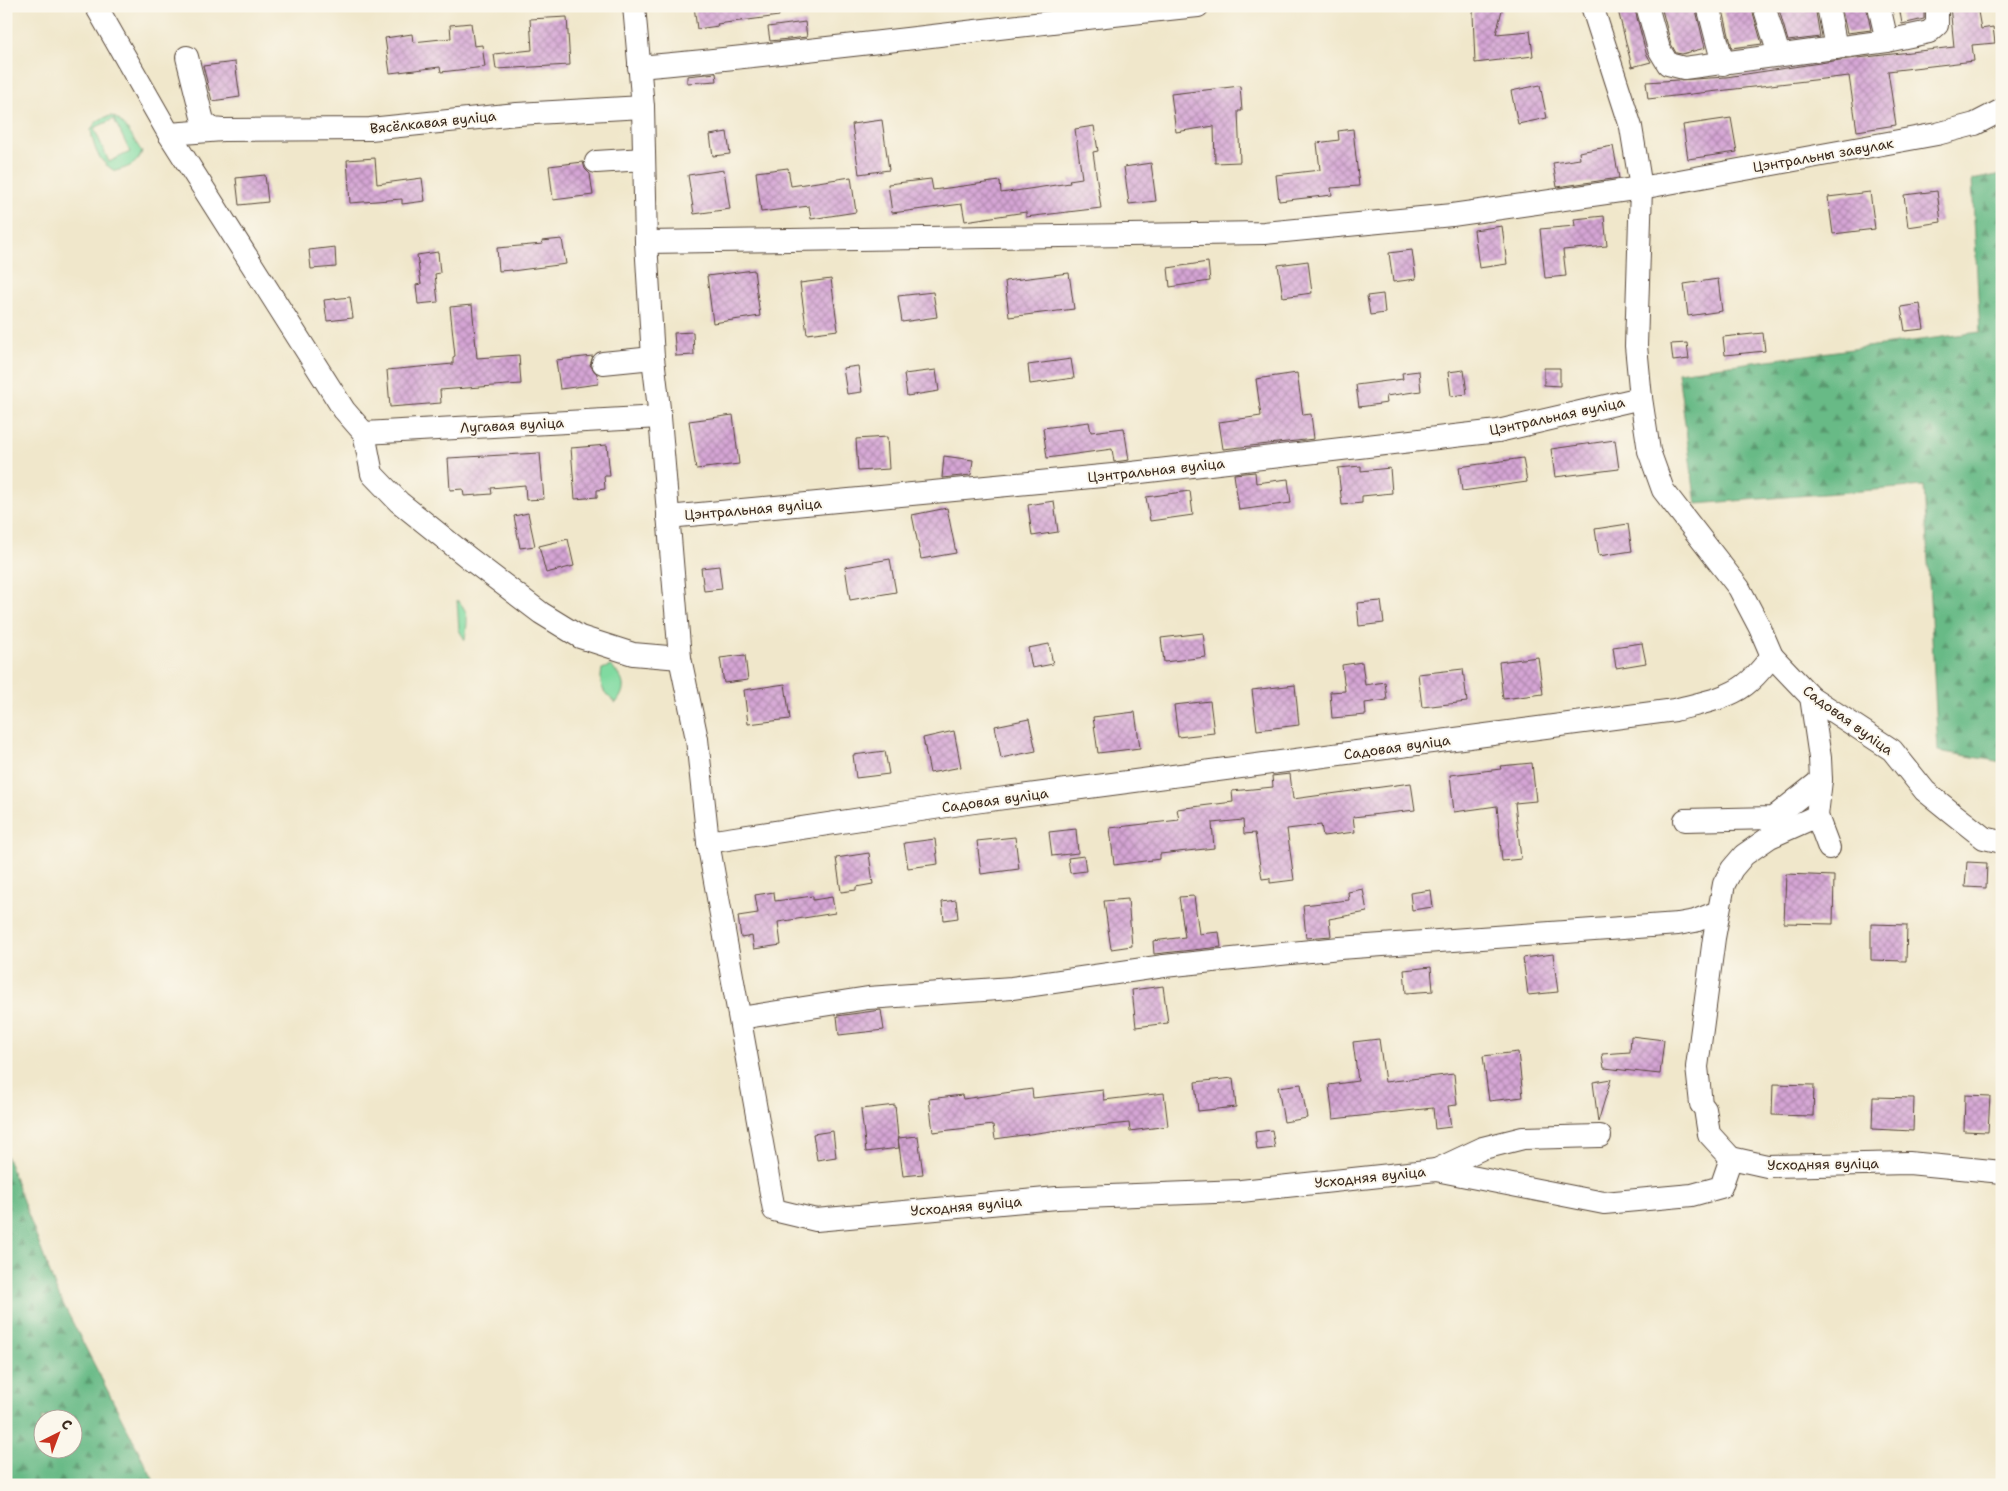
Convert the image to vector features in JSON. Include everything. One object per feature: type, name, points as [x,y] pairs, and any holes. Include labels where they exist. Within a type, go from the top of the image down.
[{"type":"street","points":[[96,6],[169,134],[344,410],[364,433],[372,474],[399,502],[470,559],[541,613],[580,637],[633,654],[680,658]]},
{"type":"street","points":[[634,6],[643,107],[646,242],[653,358],[660,416],[680,658],[697,739],[708,842],[740,1018],[868,998],[1012,988],[1184,964],[1340,948],[1678,924],[1695,921],[1718,912]]},
{"type":"street","points":[[638,67],[767,56],[1198,6]]},
{"type":"street","points":[[1592,6],[1631,127],[1641,188],[1636,346],[1640,398],[1649,451],[1664,490],[1739,588],[1772,656]]},
{"type":"street","points":[[1646,6],[1658,50],[1668,64],[1684,68],[1887,41],[1929,32],[1937,25],[1937,6]]},
{"type":"street","points":[[1708,6],[1723,64]]},
{"type":"street","points":[[1764,6],[1779,55]]},
{"type":"street","points":[[1828,6],[1836,48]]},
{"type":"street","points":[[1879,6],[1887,41]]},
{"type":"street","points":[[187,57],[203,121],[212,129],[223,130]]},
{"type":"street","name":"Вясёлкавая вуліца","points":[[169,134],[223,130],[370,129],[517,114],[643,107]]},
{"type":"street","name":"Цэнтральны завулак","points":[[646,242],[1264,233],[1452,215],[1641,188],[1937,134],[1975,124],[2002,110]]},
{"type":"street","points":[[596,162],[644,159]]},
{"type":"street","points":[[603,363],[653,358]]},
{"type":"street","name":"Цэнтральная вуліца","points":[[668,517],[1124,474],[1498,431],[1640,398]]},
{"type":"street","name":"Лугавая вуліца","points":[[364,433],[660,416]]},
{"type":"street","name":"Садовая вуліца","points":[[708,842],[967,803],[1675,710],[1712,701],[1744,686],[1772,656],[1812,697],[1892,750],[1925,791],[1984,838],[2002,842]]},
{"type":"street","points":[[1812,697],[1820,758],[1821,780],[1818,816],[1829,848]]},
{"type":"street","points":[[1685,820],[1773,818],[1821,780]]},
{"type":"street","points":[[1731,1158],[1708,1134],[1705,1109],[1701,1104],[1697,1067],[1718,912],[1724,884],[1732,869],[1744,856],[1770,836],[1818,816]]},
{"type":"street","name":"Усходняя вуліца","points":[[740,1018],[774,1210],[816,1220],[1057,1198],[1240,1191],[1436,1170],[1604,1203],[1692,1196],[1721,1187],[1731,1158],[1767,1166],[1909,1163],[2002,1172]]},
{"type":"street","points":[[1436,1170],[1483,1148],[1524,1138],[1600,1136]]},
{"type":"green space","points":[[112,116],[121,122],[142,152],[134,163],[115,171],[98,154],[91,130],[102,118]],"holes":[[[114,119],[130,152],[109,162],[94,128]]]},
{"type":"green space","points":[[2002,174],[2002,762],[1938,751],[1924,486],[1696,504],[1678,372],[1980,332],[1972,180]]},
{"type":"green space","points":[[457,600],[464,609],[467,618],[465,640],[459,630]]},
{"type":"green space","points":[[611,666],[619,675],[623,684],[622,693],[616,703],[607,695],[601,684],[602,669]]},
{"type":"green space","points":[[6,1155],[57,1292],[156,1485],[6,1485]]},
{"type":"building","points":[[694,6],[778,6],[779,16],[717,24],[718,26],[697,29]]},
{"type":"building","points":[[1475,6],[1503,6],[1496,34],[1530,31],[1533,56],[1475,63],[1473,14]]},
{"type":"building","points":[[1617,6],[1634,6],[1646,53],[1651,62],[1632,67]]},
{"type":"building","points":[[1661,6],[1695,6],[1705,48],[1682,54],[1676,53],[1671,44]]},
{"type":"building","points":[[1722,6],[1751,6],[1762,44],[1732,48]]},
{"type":"building","points":[[1778,6],[1815,6],[1820,37],[1788,41]]},
{"type":"building","points":[[1841,6],[1866,6],[1871,30],[1847,33]]},
{"type":"building","points":[[1899,6],[1924,6],[1924,19],[1902,24]]},
{"type":"building","points":[[1950,6],[1977,6],[1981,29],[1993,27],[1995,43],[1972,45],[1974,61],[1888,71],[1896,125],[1857,131],[1849,76],[1648,99],[1646,82],[1726,77],[1840,60],[1954,47]]},
{"type":"building","points":[[567,17],[570,65],[496,69],[494,54],[532,50],[530,19]]},
{"type":"building","points":[[805,22],[807,37],[770,41],[768,27]]},
{"type":"building","points":[[471,23],[474,46],[482,45],[485,67],[441,72],[440,67],[390,73],[385,38],[412,34],[413,42],[451,38],[450,25]]},
{"type":"building","points":[[235,62],[240,97],[212,101],[203,66]]},
{"type":"building","points":[[716,73],[717,81],[687,83],[687,76]]},
{"type":"building","points":[[1540,85],[1547,118],[1518,124],[1511,91]]},
{"type":"building","points":[[1240,86],[1242,111],[1238,111],[1240,162],[1215,163],[1214,126],[1176,132],[1171,94]]},
{"type":"building","points":[[1731,118],[1737,152],[1688,159],[1683,125]]},
{"type":"building","points":[[882,120],[889,170],[859,174],[852,124]]},
{"type":"building","points":[[1094,126],[1098,151],[1093,152],[1101,208],[1026,217],[1026,212],[965,221],[962,204],[892,213],[888,184],[931,179],[933,190],[1000,181],[1001,193],[1070,183],[1069,180],[1082,178],[1075,129]]},
{"type":"building","points":[[1353,129],[1359,186],[1331,188],[1332,195],[1279,201],[1276,175],[1320,170],[1317,143],[1339,140],[1338,131]]},
{"type":"building","points":[[727,132],[730,154],[713,156],[710,135]]},
{"type":"building","points":[[1613,146],[1619,178],[1557,187],[1553,163],[1580,159],[1579,152]]},
{"type":"building","points":[[375,158],[377,184],[422,178],[425,201],[402,204],[402,199],[350,203],[347,160]]},
{"type":"building","points":[[583,162],[585,169],[590,174],[593,195],[553,200],[549,166]]},
{"type":"building","points":[[1151,163],[1156,201],[1129,204],[1124,167]]},
{"type":"building","points":[[788,168],[791,186],[851,177],[856,212],[811,219],[809,206],[761,212],[756,172]]},
{"type":"building","points":[[724,170],[730,209],[694,214],[688,175]]},
{"type":"building","points":[[265,175],[268,202],[239,205],[236,178]]},
{"type":"building","points":[[1937,191],[1941,222],[1908,227],[1904,195]]},
{"type":"building","points":[[1870,192],[1875,229],[1833,234],[1828,197]]},
{"type":"building","points":[[1604,216],[1607,246],[1563,250],[1566,276],[1545,278],[1540,229],[1575,226],[1574,219]]},
{"type":"building","points":[[1502,226],[1507,264],[1479,268],[1474,230]]},
{"type":"building","points":[[562,239],[566,264],[499,271],[497,248],[543,244],[542,241]]},
{"type":"building","points":[[335,247],[336,267],[311,269],[309,250]]},
{"type":"building","points":[[1412,250],[1416,279],[1393,282],[1389,253]]},
{"type":"building","points":[[438,252],[440,273],[435,274],[438,302],[418,304],[416,285],[421,284],[417,255]]},
{"type":"building","points":[[1308,261],[1312,293],[1283,297],[1278,265]]},
{"type":"building","points":[[1208,262],[1210,281],[1170,287],[1168,268]]},
{"type":"building","points":[[754,270],[760,316],[713,323],[707,276]]},
{"type":"building","points":[[1069,273],[1074,309],[1009,317],[1005,281]]},
{"type":"building","points":[[831,279],[838,330],[807,334],[800,283]]},
{"type":"building","points":[[1718,279],[1722,311],[1688,316],[1684,284]]},
{"type":"building","points":[[933,292],[937,317],[902,322],[898,296]]},
{"type":"building","points":[[1383,294],[1385,313],[1370,315],[1367,296]]},
{"type":"building","points":[[350,297],[353,318],[327,321],[324,300]]},
{"type":"building","points":[[1920,304],[1924,329],[1905,331],[1901,307]]},
{"type":"building","points":[[472,305],[477,358],[519,355],[521,384],[440,390],[441,403],[390,407],[387,370],[453,364],[453,357],[455,356],[450,307]]},
{"type":"building","points":[[693,332],[694,355],[676,356],[674,333]]},
{"type":"building","points":[[1763,333],[1765,351],[1725,355],[1723,337]]},
{"type":"building","points":[[1687,343],[1689,359],[1673,361],[1671,344]]},
{"type":"building","points":[[593,356],[590,365],[597,374],[598,384],[560,389],[556,360]]},
{"type":"building","points":[[1071,359],[1074,378],[1030,384],[1028,365]]},
{"type":"building","points":[[858,366],[862,392],[847,394],[843,368]]},
{"type":"building","points":[[1544,368],[1560,368],[1560,386],[1544,385]]},
{"type":"building","points":[[936,370],[939,391],[907,396],[904,374]]},
{"type":"building","points":[[1464,370],[1467,394],[1451,396],[1448,372]]},
{"type":"building","points":[[1419,371],[1421,391],[1386,396],[1387,403],[1359,407],[1356,385],[1403,379],[1402,373]]},
{"type":"building","points":[[1297,373],[1303,415],[1311,414],[1314,439],[1223,449],[1219,422],[1261,416],[1256,379]]},
{"type":"building","points":[[733,415],[739,464],[696,469],[689,421]]},
{"type":"building","points":[[1089,422],[1091,432],[1124,428],[1129,460],[1114,462],[1112,449],[1047,458],[1043,428]]},
{"type":"building","points":[[887,437],[889,469],[858,471],[856,439]]},
{"type":"building","points":[[1615,440],[1619,469],[1555,477],[1551,449]]},
{"type":"building","points":[[607,445],[610,476],[604,476],[605,489],[597,490],[597,497],[575,499],[571,448]]},
{"type":"building","points":[[540,453],[544,499],[526,500],[525,485],[491,488],[492,494],[464,496],[463,489],[450,490],[448,458]]},
{"type":"building","points":[[944,456],[973,460],[971,475],[942,478]]},
{"type":"building","points":[[1523,458],[1527,482],[1462,491],[1459,467]]},
{"type":"building","points":[[1361,466],[1361,471],[1390,468],[1392,493],[1362,496],[1362,503],[1342,505],[1338,468]]},
{"type":"building","points":[[1255,472],[1256,483],[1288,479],[1291,503],[1239,510],[1234,474]]},
{"type":"building","points":[[1190,491],[1193,515],[1150,521],[1146,497]]},
{"type":"building","points":[[1054,501],[1058,532],[1032,536],[1028,505]]},
{"type":"building","points":[[947,508],[956,553],[921,559],[912,515]]},
{"type":"building","points":[[528,513],[535,546],[520,548],[514,516]]},
{"type":"building","points":[[1628,524],[1632,551],[1599,556],[1595,529]]},
{"type":"building","points":[[568,539],[574,566],[546,573],[539,546]]},
{"type":"building","points":[[890,559],[896,592],[850,600],[845,567]]},
{"type":"building","points":[[719,566],[722,589],[704,591],[701,568]]},
{"type":"building","points":[[1381,601],[1384,623],[1359,626],[1357,603]]},
{"type":"building","points":[[1203,633],[1206,657],[1164,662],[1161,638]]},
{"type":"building","points":[[1642,643],[1646,663],[1616,668],[1613,647]]},
{"type":"building","points":[[1049,644],[1053,664],[1032,668],[1028,648]]},
{"type":"building","points":[[745,655],[748,680],[724,683],[720,658]]},
{"type":"building","points":[[1538,657],[1543,694],[1503,699],[1499,662]]},
{"type":"building","points":[[1362,662],[1365,685],[1385,682],[1387,700],[1365,703],[1366,715],[1332,718],[1330,692],[1345,691],[1342,665]]},
{"type":"building","points":[[1463,669],[1467,702],[1422,707],[1418,674]]},
{"type":"building","points":[[785,684],[790,719],[748,724],[744,690]]},
{"type":"building","points":[[1295,685],[1299,725],[1257,730],[1252,690]]},
{"type":"building","points":[[1210,701],[1214,733],[1178,737],[1174,705]]},
{"type":"building","points":[[1135,712],[1140,748],[1098,753],[1093,717]]},
{"type":"building","points":[[1029,719],[1036,751],[1001,758],[995,726]]},
{"type":"building","points":[[954,731],[961,767],[930,773],[923,738]]},
{"type":"building","points":[[885,751],[889,774],[856,778],[853,755]]},
{"type":"building","points":[[1532,763],[1536,801],[1515,803],[1521,859],[1502,861],[1497,806],[1454,812],[1450,775],[1501,769],[1500,766]]},
{"type":"building","points":[[1290,774],[1293,799],[1411,783],[1415,810],[1353,817],[1355,832],[1323,836],[1321,825],[1287,829],[1294,880],[1270,883],[1270,878],[1262,879],[1255,833],[1244,834],[1243,820],[1212,823],[1214,848],[1160,854],[1160,859],[1114,865],[1110,828],[1179,820],[1177,809],[1233,802],[1232,791],[1273,787],[1272,776]]},
{"type":"building","points":[[1076,829],[1078,853],[1052,856],[1049,832]]},
{"type":"building","points":[[1015,837],[1019,869],[981,874],[977,841]]},
{"type":"building","points":[[935,839],[938,864],[908,868],[904,843]]},
{"type":"building","points":[[869,853],[873,884],[856,887],[856,890],[841,892],[836,858]]},
{"type":"building","points":[[1084,856],[1086,871],[1070,873],[1068,858]]},
{"type":"building","points":[[1967,862],[1987,863],[1986,888],[1965,887]]},
{"type":"building","points":[[1786,874],[1834,876],[1833,924],[1784,923]]},
{"type":"building","points":[[1363,889],[1367,912],[1329,919],[1331,936],[1306,938],[1303,905],[1349,900],[1348,892]]},
{"type":"building","points":[[1431,890],[1433,907],[1412,910],[1410,893]]},
{"type":"building","points":[[774,892],[775,901],[813,896],[813,900],[832,897],[835,913],[778,922],[781,945],[754,949],[752,936],[741,938],[738,916],[758,913],[755,895]]},
{"type":"building","points":[[1194,896],[1199,934],[1219,932],[1221,947],[1154,954],[1153,941],[1185,937],[1179,897]]},
{"type":"building","points":[[1128,899],[1132,946],[1111,949],[1104,901]]},
{"type":"building","points":[[956,900],[958,918],[944,920],[942,902]]},
{"type":"building","points":[[1871,924],[1907,925],[1906,961],[1871,960]]},
{"type":"building","points":[[1553,954],[1558,992],[1528,995],[1523,958]]},
{"type":"building","points":[[1431,967],[1433,991],[1406,993],[1404,970]]},
{"type":"building","points":[[1163,986],[1168,1023],[1136,1027],[1132,990]]},
{"type":"building","points":[[881,1010],[884,1030],[839,1035],[837,1016]]},
{"type":"building","points":[[1631,1036],[1664,1040],[1660,1074],[1604,1068],[1602,1054],[1630,1052]]},
{"type":"building","points":[[1379,1039],[1385,1082],[1454,1074],[1457,1105],[1448,1106],[1451,1127],[1435,1129],[1433,1108],[1333,1119],[1329,1085],[1358,1081],[1353,1042]]},
{"type":"building","points":[[1518,1052],[1523,1097],[1489,1101],[1483,1056]]},
{"type":"building","points":[[1233,1078],[1236,1107],[1198,1111],[1195,1082]]},
{"type":"building","points":[[1611,1079],[1598,1122],[1593,1082]]},
{"type":"building","points":[[1301,1084],[1307,1118],[1284,1122],[1278,1087]]},
{"type":"building","points":[[1773,1084],[1814,1085],[1813,1116],[1772,1115]]},
{"type":"building","points":[[1032,1089],[1033,1098],[1103,1090],[1104,1100],[1164,1093],[1168,1126],[1130,1131],[1129,1123],[995,1139],[993,1125],[933,1132],[929,1099],[962,1095],[963,1099]]},
{"type":"building","points":[[1965,1095],[1990,1096],[1988,1132],[1964,1131]]},
{"type":"building","points":[[1873,1097],[1914,1098],[1913,1131],[1872,1129]]},
{"type":"building","points":[[895,1105],[899,1148],[866,1152],[861,1109]]},
{"type":"building","points":[[1272,1130],[1275,1148],[1257,1150],[1255,1132]]},
{"type":"building","points":[[833,1131],[836,1157],[817,1160],[813,1134]]},
{"type":"building","points":[[918,1136],[923,1174],[903,1176],[898,1138]]}]
